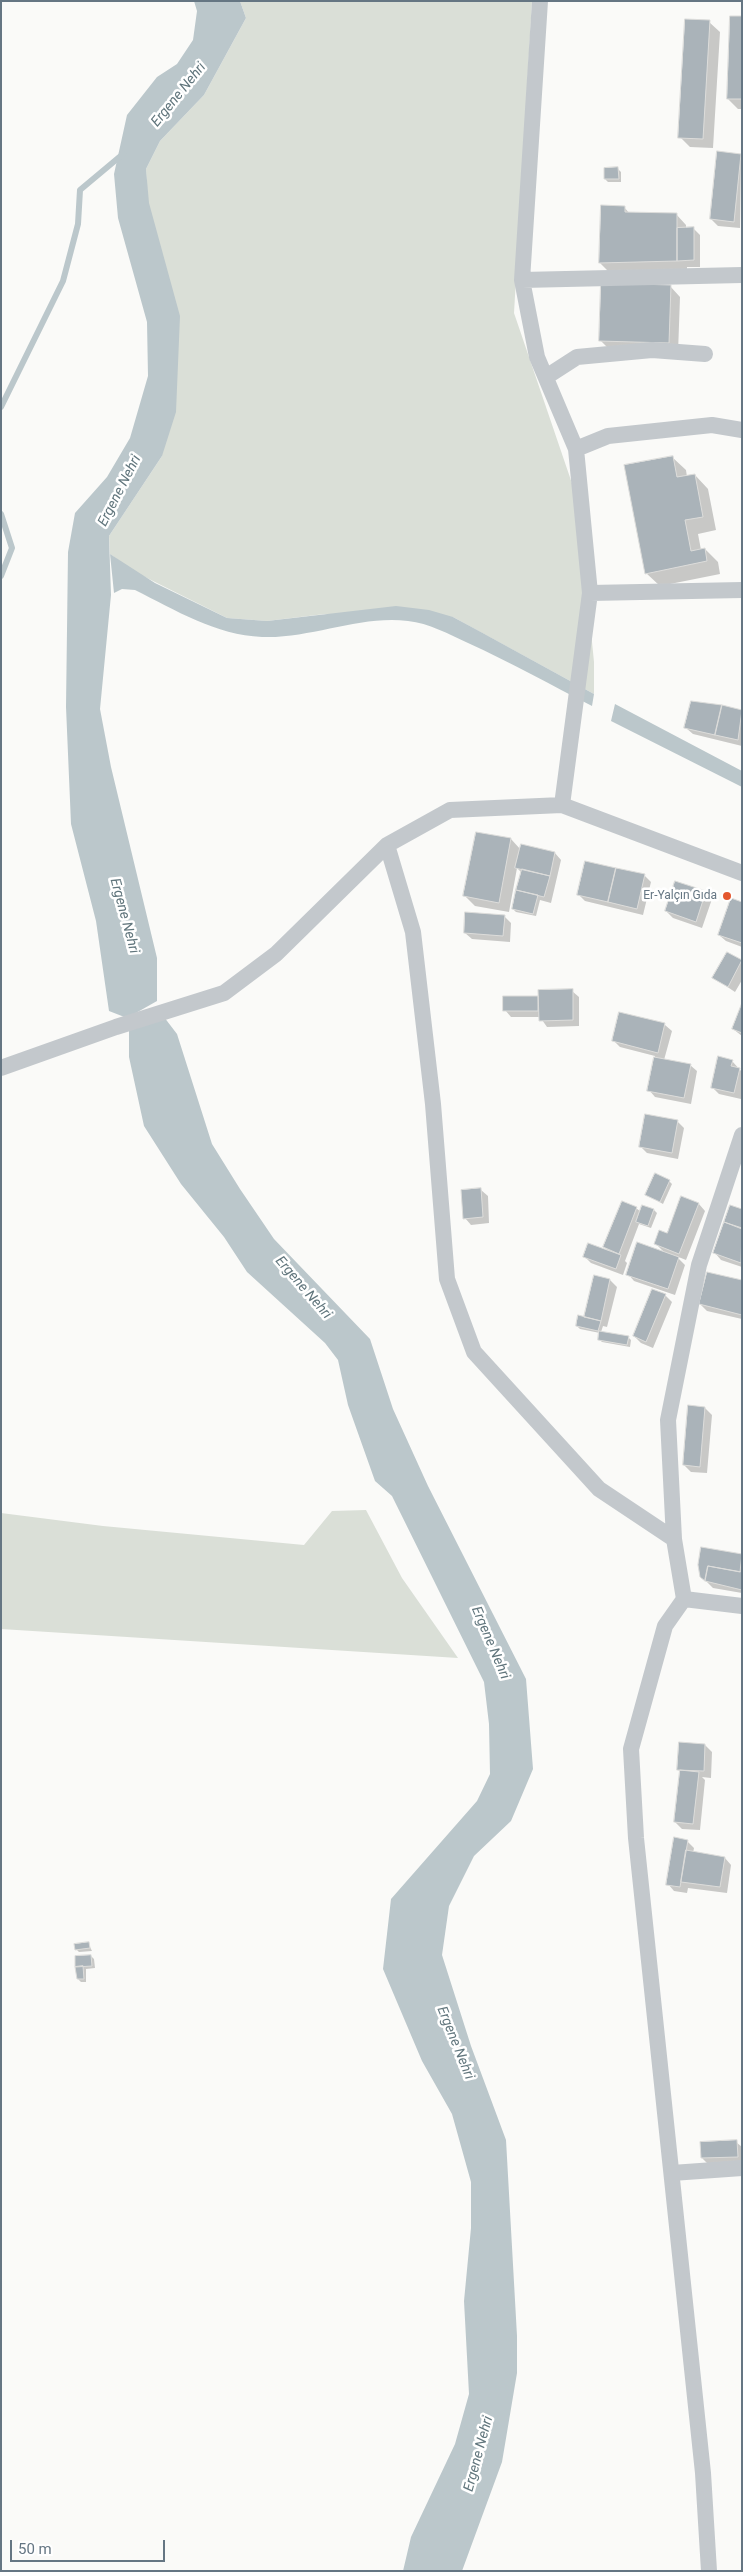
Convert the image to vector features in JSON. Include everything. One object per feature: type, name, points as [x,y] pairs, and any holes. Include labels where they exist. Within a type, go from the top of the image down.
[{"type":"street","points":[[540,1],[522,280],[537,356],[576,449],[590,593],[562,805]]},
{"type":"street","points":[[522,280],[742,275]]},
{"type":"street","points":[[546,377],[577,357],[652,350],[705,354]]},
{"type":"street","points":[[576,449],[618,435],[712,425],[742,430]]},
{"type":"street","points":[[590,593],[742,590]]},
{"type":"street","points":[[1,1068],[116,1027],[224,993],[276,954],[387,845],[450,810],[562,805],[742,872]]},
{"type":"street","points":[[387,845],[413,932],[433,1104],[447,1279],[474,1352],[599,1489],[674,1539]]},
{"type":"street","points":[[709,2571],[703,2473],[636,1838],[631,1749],[665,1626],[684,1599],[674,1539],[668,1420],[698,1265],[742,1135]]},
{"type":"street","points":[[684,1599],[742,1606]]},
{"type":"street","points":[[672,2173],[742,2168]]},
{"type":"shaded area","points":[[240,1],[532,1],[514,313],[578,501],[594,662],[594,694],[453,617],[325,614],[267,621],[227,618],[135,572],[110,554],[109,536],[162,456],[146,169],[160,141],[204,95],[246,18]]},
{"type":"shaded area","points":[[366,1510],[402,1578],[458,1658],[1,1629],[1,1513],[103,1526],[304,1545],[332,1511]]},
{"type":"water","name":"Ergene Nehri","points":[[194,1],[240,1],[246,18],[204,95],[160,141],[146,169],[149,203],[180,316],[176,412],[162,456],[109,536],[111,595],[100,709],[111,767],[157,958],[157,1001],[127,1018],[109,1011],[96,921],[71,824],[66,707],[68,552],[75,513],[107,477],[130,438],[148,376],[147,322],[118,218],[114,174],[127,115],[157,77],[177,64],[193,40],[197,11]]},
{"type":"water","points":[[110,554],[155,583],[227,618],[267,621],[396,606],[429,610],[453,617],[594,694],[592,706],[484,650],[438,629],[416,622],[371,621],[280,637],[245,635],[212,627],[135,590],[122,589],[114,593]]},
{"type":"water","points":[[615,704],[742,771],[742,787],[611,721]]},
{"type":"water","name":"Ergene Nehri","points":[[164,1017],[177,1034],[212,1144],[240,1189],[274,1239],[370,1339],[393,1409],[428,1486],[526,1679],[533,1769],[511,1821],[474,1856],[449,1906],[442,1955],[471,2046],[506,2140],[517,2336],[517,2373],[502,2462],[462,2571],[403,2571],[411,2537],[455,2444],[469,2394],[464,2301],[471,2228],[471,2182],[452,2114],[422,2061],[383,1969],[391,1899],[477,1801],[490,1774],[489,1724],[484,1682],[392,1496],[375,1481],[348,1405],[338,1360],[325,1343],[247,1272],[224,1237],[181,1184],[144,1126],[129,1057],[129,1030]]},
{"type":"building","points":[[730,16],[742,16],[742,99],[727,99]]},
{"type":"building","points":[[685,19],[710,20],[703,139],[678,138]]},
{"type":"building","points":[[717,151],[741,154],[734,222],[710,219]]},
{"type":"building","points":[[618,167],[619,179],[604,179],[604,168]]},
{"type":"building","points":[[601,205],[625,206],[625,212],[677,213],[677,261],[599,263]]},
{"type":"building","points":[[694,227],[694,260],[677,261],[677,228]]},
{"type":"building","points":[[601,283],[671,285],[669,343],[599,341]]},
{"type":"building","points":[[673,456],[677,477],[695,474],[703,517],[685,520],[691,551],[705,548],[707,561],[645,574],[624,465]]},
{"type":"building","points":[[691,701],[722,705],[715,735],[684,728]]},
{"type":"building","points":[[722,705],[742,710],[738,740],[715,735]]},
{"type":"building","points":[[476,832],[511,838],[499,903],[463,896]]},
{"type":"building","points":[[521,844],[555,852],[550,876],[515,868]]},
{"type":"building","points":[[585,861],[616,868],[608,902],[577,895]]},
{"type":"building","points":[[616,868],[645,874],[637,909],[608,902]]},
{"type":"building","points":[[522,869],[550,876],[544,897],[516,890]]},
{"type":"building","points":[[675,881],[706,891],[696,922],[665,911]]},
{"type":"building","points":[[516,890],[538,895],[533,914],[512,909]]},
{"type":"building","points":[[731,898],[742,902],[742,943],[718,935]]},
{"type":"building","points":[[465,912],[505,915],[503,936],[464,933]]},
{"type":"building","points":[[727,952],[742,960],[728,987],[712,978]]},
{"type":"building","points":[[573,989],[573,1020],[539,1021],[538,990]]},
{"type":"building","points":[[503,996],[538,996],[538,1011],[503,1011]]},
{"type":"building","points":[[742,1003],[742,1033],[732,1029]]},
{"type":"building","points":[[619,1012],[665,1023],[658,1053],[612,1041]]},
{"type":"building","points":[[718,1056],[733,1060],[731,1066],[740,1068],[734,1093],[711,1088]]},
{"type":"building","points":[[654,1057],[691,1064],[684,1098],[647,1091]]},
{"type":"building","points":[[645,1114],[678,1120],[672,1153],[639,1147]]},
{"type":"building","points":[[655,1173],[670,1180],[660,1202],[645,1195]]},
{"type":"building","points":[[481,1188],[483,1217],[463,1219],[461,1190]]},
{"type":"building","points":[[681,1196],[699,1203],[679,1254],[654,1244],[659,1230],[667,1233]]},
{"type":"building","points":[[622,1201],[637,1207],[619,1254],[603,1247]]},
{"type":"building","points":[[642,1205],[654,1209],[648,1226],[636,1222]]},
{"type":"building","points":[[730,1205],[742,1209],[742,1228],[724,1222]]},
{"type":"building","points":[[724,1222],[742,1229],[741,1263],[713,1253]]},
{"type":"building","points":[[637,1242],[679,1257],[668,1289],[626,1275]]},
{"type":"building","points":[[588,1243],[621,1255],[616,1269],[583,1257]]},
{"type":"building","points":[[707,1272],[742,1280],[742,1315],[699,1304]]},
{"type":"building","points":[[594,1275],[610,1279],[601,1321],[584,1317]]},
{"type":"building","points":[[652,1289],[666,1294],[646,1342],[633,1336]]},
{"type":"building","points":[[578,1315],[601,1321],[598,1331],[576,1326]]},
{"type":"building","points":[[599,1331],[629,1336],[627,1345],[598,1340]]},
{"type":"building","points":[[688,1405],[705,1407],[700,1467],[683,1465]]},
{"type":"building","points":[[701,1547],[742,1554],[740,1572],[708,1566],[705,1581],[700,1577],[698,1565]]},
{"type":"building","points":[[708,1566],[742,1572],[742,1590],[705,1581]]},
{"type":"building","points":[[679,1742],[705,1744],[704,1771],[677,1770]]},
{"type":"building","points":[[680,1770],[699,1772],[693,1824],[674,1822]]},
{"type":"building","points":[[674,1837],[688,1840],[680,1887],[666,1885]]},
{"type":"building","points":[[686,1850],[725,1857],[720,1887],[681,1882]]},
{"type":"building","points":[[89,1942],[90,1948],[75,1950],[74,1944]]},
{"type":"building","points":[[91,1955],[92,1966],[75,1967],[75,1956]]},
{"type":"building","points":[[83,1966],[84,1979],[77,1979],[75,1967]]},
{"type":"building","points":[[737,2140],[738,2157],[701,2158],[700,2142]]},
{"type":"waterway","points":[[1,407],[63,281],[78,224],[80,190],[123,154]]},
{"type":"waterway","points":[[1,514],[12,548],[1,576]]},
{"type":"place","name":"Er-Yalçın Gıda","points":[[727,896]]}]
